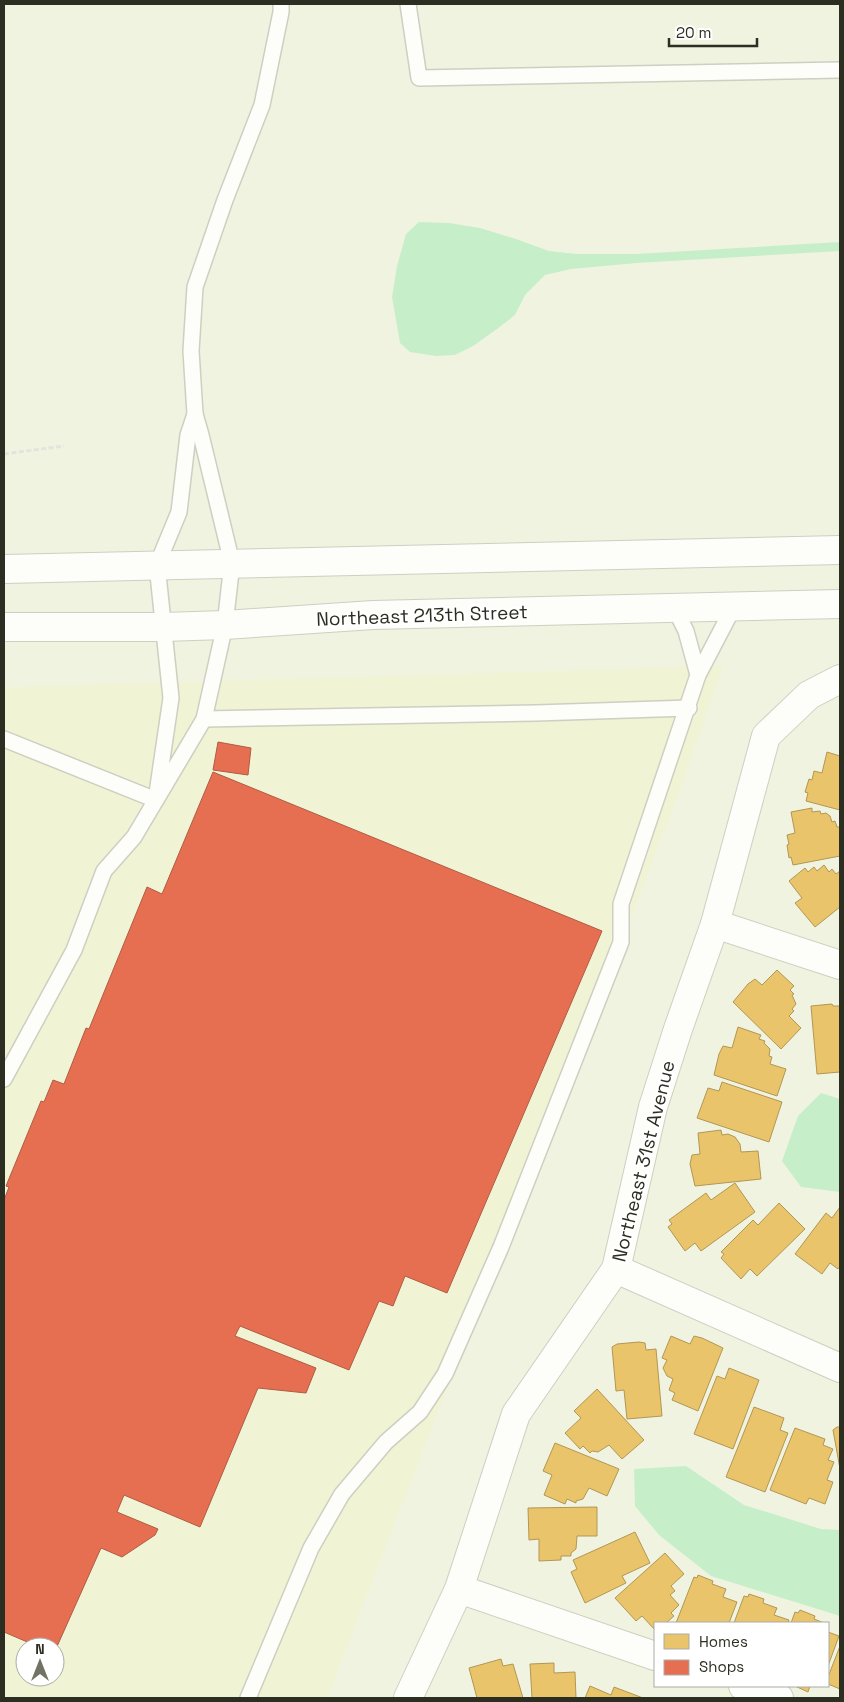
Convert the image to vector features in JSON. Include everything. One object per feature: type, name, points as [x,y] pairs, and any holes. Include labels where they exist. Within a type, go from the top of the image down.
[{"type":"street","points":[[4,569],[840,550]]},
{"type":"street","name":"Northeast 213th Street","points":[[4,627],[225,625],[373,615],[840,604]]},
{"type":"street","name":"Northeast 31st Avenue","points":[[408,1698],[459,1589],[516,1414],[616,1268],[653,1107],[715,924],[766,736],[809,695],[840,678]]},
{"type":"street","points":[[715,924],[840,965]]},
{"type":"street","points":[[616,1268],[840,1368]]},
{"type":"street","points":[[459,1589],[654,1656]]},
{"type":"street","points":[[746,1687],[779,1698]]},
{"type":"lane","points":[[4,1079],[74,950],[104,871],[134,837],[204,719],[225,625],[232,564],[195,414],[191,351],[195,287],[225,200],[262,105],[281,4]]},
{"type":"lane","points":[[408,4],[419,78],[840,70]]},
{"type":"lane","points":[[156,800],[171,698],[157,565],[179,512],[188,435],[195,414]]},
{"type":"lane","points":[[248,1698],[311,1548],[342,1494],[386,1442],[420,1412],[445,1374],[493,1265],[621,942],[621,904],[689,708],[698,675],[722,632],[732,608]]},
{"type":"lane","points":[[675,609],[686,631],[698,675]]},
{"type":"lane","points":[[204,719],[689,708]]},
{"type":"lane","points":[[4,739],[156,800]]},
{"type":"path","points":[[4,454],[64,446]]},
{"type":"shaded area","points":[[419,222],[449,223],[480,228],[549,251],[576,254],[636,254],[840,242],[840,251],[637,263],[571,269],[545,275],[525,295],[515,315],[497,329],[473,346],[455,355],[436,356],[410,352],[400,343],[392,297],[397,266],[406,234]]},
{"type":"shaded area","points":[[723,666],[679,794],[327,1698],[4,1698],[4,687]]},
{"type":"shaded area","points":[[821,1093],[840,1099],[840,1192],[801,1187],[782,1161],[798,1116]]},
{"type":"shaded area","points":[[686,1466],[744,1505],[821,1529],[840,1530],[840,1616],[711,1576],[659,1535],[635,1506],[634,1469]]},
{"type":"building: Homes","points":[[827,752],[840,756],[840,810],[806,801],[808,793],[805,792],[809,779],[812,780],[814,771],[822,773]]},
{"type":"building: Homes","points":[[812,808],[812,812],[820,811],[821,814],[826,813],[830,816],[832,822],[835,821],[837,827],[840,827],[840,856],[793,865],[791,857],[789,858],[787,845],[789,844],[787,835],[795,833],[791,812]]},
{"type":"building: Homes","points":[[824,865],[829,872],[832,869],[836,874],[840,871],[840,907],[815,927],[795,903],[802,898],[789,881],[805,868],[808,872],[814,867],[817,871]]},
{"type":"building: Homes","points":[[777,970],[794,986],[790,990],[794,994],[792,995],[796,1004],[792,1009],[794,1011],[789,1016],[801,1028],[781,1049],[733,1002],[748,984],[755,979],[762,985]]},
{"type":"building: Homes","points":[[832,1004],[833,1006],[840,1006],[840,1072],[817,1074],[811,1006]]},
{"type":"building: Homes","points":[[738,1027],[761,1035],[759,1039],[765,1041],[764,1043],[770,1049],[769,1056],[772,1057],[770,1064],[786,1069],[777,1096],[714,1075],[723,1046],[732,1048]]},
{"type":"building: Homes","points":[[722,1082],[782,1102],[769,1142],[697,1118],[708,1088],[719,1091]]},
{"type":"building: Homes","points":[[721,1130],[722,1135],[728,1134],[735,1137],[740,1144],[741,1152],[758,1151],[761,1179],[695,1186],[690,1164],[692,1155],[700,1154],[698,1133]]},
{"type":"building: Homes","points":[[735,1183],[755,1212],[701,1251],[695,1243],[685,1251],[668,1227],[672,1224],[669,1220],[706,1193],[711,1200]]},
{"type":"building: Homes","points":[[779,1203],[805,1229],[757,1276],[750,1269],[741,1279],[721,1258],[724,1254],[721,1252],[753,1220],[758,1225]]},
{"type":"building: Homes","points":[[840,1207],[840,1266],[838,1269],[830,1263],[822,1274],[795,1254],[826,1213],[832,1218]]},
{"type":"building: Homes","points":[[671,1336],[690,1344],[694,1336],[723,1348],[698,1411],[672,1400],[675,1393],[669,1390],[673,1379],[667,1376],[663,1368],[667,1360],[662,1358]]},
{"type":"building: Homes","points":[[645,1343],[646,1350],[656,1349],[662,1416],[627,1419],[624,1390],[616,1391],[612,1347],[617,1344]]},
{"type":"building: Homes","points":[[729,1368],[759,1380],[733,1449],[694,1434],[717,1376],[725,1379]]},
{"type":"building: Homes","points":[[597,1389],[644,1440],[622,1459],[609,1445],[598,1452],[592,1451],[590,1453],[583,1446],[580,1449],[565,1433],[581,1418],[574,1411]]},
{"type":"building: Homes","points":[[754,1407],[784,1418],[780,1430],[788,1433],[765,1492],[726,1477]]},
{"type":"building: Homes","points":[[840,1427],[840,1469],[833,1430]]},
{"type":"building: Homes","points":[[795,1428],[825,1439],[823,1445],[833,1449],[828,1460],[834,1462],[827,1480],[833,1482],[825,1504],[809,1498],[806,1504],[770,1490]]},
{"type":"building: Homes","points":[[555,1443],[619,1469],[607,1496],[589,1488],[583,1499],[576,1501],[576,1503],[567,1499],[565,1504],[544,1495],[552,1475],[543,1471]]},
{"type":"building: Homes","points":[[597,1507],[597,1536],[577,1536],[576,1549],[571,1553],[571,1556],[561,1556],[561,1560],[539,1561],[539,1539],[529,1540],[528,1508]]},
{"type":"building: Homes","points":[[635,1532],[650,1563],[622,1576],[626,1583],[585,1603],[571,1572],[577,1569],[573,1560]]},
{"type":"building: Homes","points":[[665,1553],[684,1574],[671,1586],[675,1591],[670,1595],[679,1605],[671,1613],[674,1616],[667,1622],[654,1622],[654,1629],[642,1616],[636,1621],[615,1598]]},
{"type":"building: Homes","points":[[698,1575],[713,1581],[712,1584],[726,1589],[723,1597],[737,1602],[729,1622],[676,1622],[694,1577],[697,1578]]},
{"type":"building: Homes","points":[[749,1594],[764,1599],[763,1603],[777,1608],[774,1615],[789,1620],[788,1622],[734,1622],[744,1596],[748,1597]]},
{"type":"building: Homes","points":[[800,1610],[815,1616],[814,1619],[822,1622],[791,1622],[795,1612],[798,1613]]},
{"type":"building: Homes","points":[[829,1632],[839,1636],[829,1663]]},
{"type":"building: Homes","points":[[840,1646],[840,1689],[829,1684],[829,1674]]},
{"type":"building: Homes","points":[[501,1659],[503,1666],[513,1664],[523,1698],[477,1698],[469,1668]]},
{"type":"building: Homes","points":[[554,1663],[554,1673],[575,1672],[576,1698],[532,1698],[530,1664]]},
{"type":"building: Homes","points":[[590,1686],[611,1695],[614,1687],[643,1698],[585,1698]]},
{"type":"building: Homes","points":[[797,1687],[810,1687],[808,1692]]},
{"type":"building: Shops","points":[[218,742],[251,748],[248,775],[213,770]]},
{"type":"building: Shops","points":[[213,772],[602,931],[447,1293],[405,1276],[393,1306],[379,1301],[349,1370],[240,1326],[235,1336],[316,1368],[306,1393],[258,1388],[200,1527],[124,1495],[117,1512],[158,1529],[155,1535],[122,1557],[101,1548],[61,1637],[16,1637],[4,1632],[4,1200],[9,1187],[6,1186],[41,1101],[44,1102],[53,1080],[64,1084],[86,1028],[89,1029],[147,887],[162,894]]}]
